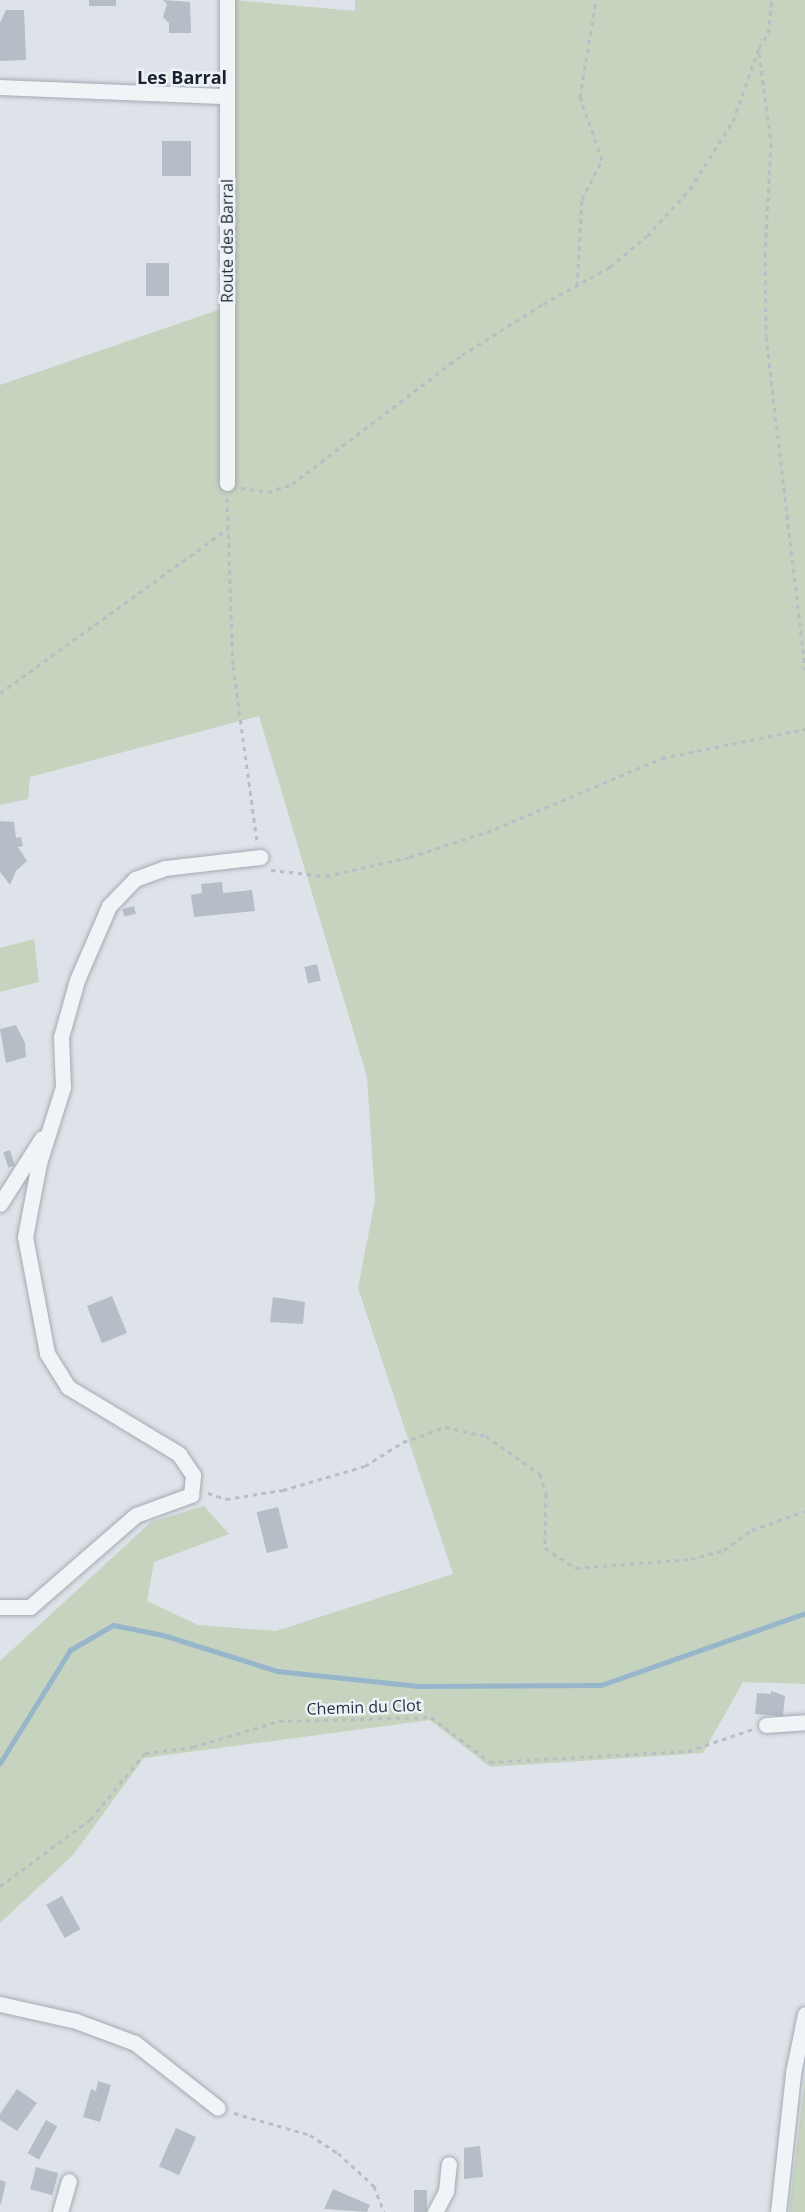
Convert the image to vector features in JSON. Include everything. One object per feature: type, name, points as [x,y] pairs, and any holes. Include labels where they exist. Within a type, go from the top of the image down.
[{"type":"street","name":"Route des Barral","points":[[227,0],[227,483]]},
{"type":"street","points":[[0,87],[227,96]]},
{"type":"street","points":[[0,1607],[30,1607],[136,1515],[191,1496],[193,1475],[179,1454],[68,1387],[47,1353],[25,1237],[39,1163],[63,1087],[61,1037],[77,980],[110,906],[135,879],[165,868],[260,857]]},
{"type":"street","points":[[0,1204],[51,1125]]},
{"type":"street","points":[[766,1725],[805,1722]]},
{"type":"street","points":[[0,2004],[76,2021],[135,2043],[218,2108]]},
{"type":"street","points":[[778,2212],[793,2073],[805,2014]]},
{"type":"street","points":[[435,2212],[446,2191],[449,2164]]},
{"type":"street","points":[[60,2212],[69,2181]]},
{"type":"path","points":[[578,286],[582,199],[602,160],[580,97],[596,0]]},
{"type":"path","points":[[772,0],[772,18],[759,48],[734,121],[690,189],[647,236],[610,267],[543,304],[462,355],[292,484],[252,492],[227,483],[226,529],[233,666],[260,857],[273,871],[307,876],[362,869],[495,829],[662,758],[805,729]]},
{"type":"path","points":[[759,48],[771,143],[765,253],[766,336],[805,670]]},
{"type":"path","points":[[0,693],[226,529]]},
{"type":"path","points":[[192,1487],[226,1499],[283,1490],[365,1466],[403,1442],[446,1427],[486,1436],[540,1474],[546,1494],[545,1548],[576,1568],[702,1556],[724,1550],[752,1530],[805,1510]]},
{"type":"path","name":"Chemin du Clot","points":[[0,1886],[91,1819],[145,1754],[193,1747],[279,1721],[431,1717],[490,1762],[688,1751],[766,1725]]},
{"type":"path","points":[[218,2108],[310,2135],[329,2147],[374,2186],[384,2212]]},
{"type":"green space","points":[[235,0],[355,11],[355,0],[805,0],[805,1684],[743,1682],[703,1753],[490,1767],[430,1720],[144,1758],[73,1855],[0,1923],[0,1661],[151,1522],[204,1506],[229,1534],[154,1562],[147,1601],[198,1625],[276,1631],[453,1574],[358,1288],[375,1200],[367,1077],[259,716],[30,777],[28,799],[0,805],[0,385],[224,308]]},
{"type":"green space","points":[[34,939],[39,982],[0,992],[0,948]]},
{"type":"green space","points":[[805,2078],[805,2212],[789,2212]]},
{"type":"building","points":[[89,0],[116,0],[116,6],[89,6]]},
{"type":"building","points":[[163,0],[190,2],[191,33],[169,33],[169,23],[163,17],[167,4]]},
{"type":"building","points":[[6,10],[24,10],[26,60],[0,61],[0,23]]},
{"type":"building","points":[[162,141],[191,141],[191,176],[162,176]]},
{"type":"building","points":[[146,263],[169,263],[169,296],[146,296]]},
{"type":"building","points":[[0,821],[14,822],[16,838],[21,837],[23,846],[18,847],[27,861],[16,871],[10,885],[0,872]]},
{"type":"building","points":[[222,882],[223,893],[252,890],[255,911],[194,917],[191,895],[202,893],[201,884]]},
{"type":"building","points":[[134,906],[136,914],[124,917],[122,909]]},
{"type":"building","points":[[317,964],[321,981],[308,983],[304,967]]},
{"type":"building","points":[[16,1025],[25,1043],[26,1057],[6,1063],[0,1029]]},
{"type":"building","points":[[10,1150],[15,1165],[8,1167],[3,1152]]},
{"type":"building","points":[[112,1296],[127,1333],[102,1343],[87,1306]]},
{"type":"building","points":[[273,1297],[305,1302],[303,1324],[270,1322]]},
{"type":"building","points":[[278,1507],[288,1548],[267,1553],[257,1512]]},
{"type":"building","points":[[771,1691],[785,1696],[783,1716],[755,1714],[757,1693],[771,1694]]},
{"type":"building","points":[[62,1896],[80,1929],[65,1938],[46,1905]]},
{"type":"building","points":[[98,2081],[111,2085],[100,2122],[83,2117],[91,2089],[96,2091]]},
{"type":"building","points":[[17,2089],[37,2103],[17,2131],[0,2120],[0,2114]]},
{"type":"building","points":[[46,2120],[57,2126],[39,2160],[28,2153]]},
{"type":"building","points":[[176,2128],[196,2137],[179,2175],[159,2166]]},
{"type":"building","points":[[480,2146],[483,2177],[464,2179],[464,2148]]},
{"type":"building","points":[[36,2167],[58,2173],[52,2195],[30,2189]]},
{"type":"building","points":[[0,2180],[6,2182],[1,2204],[0,2204]]},
{"type":"building","points":[[333,2189],[370,2205],[367,2212],[324,2209]]},
{"type":"building","points":[[414,2190],[427,2190],[427,2212],[414,2212]]},
{"type":"waterway","points":[[0,1763],[70,1650],[113,1625],[163,1635],[277,1671],[418,1686],[601,1685],[805,1613]]},
{"type":"district","name":"Les Barral","points":[[182,77]]}]
